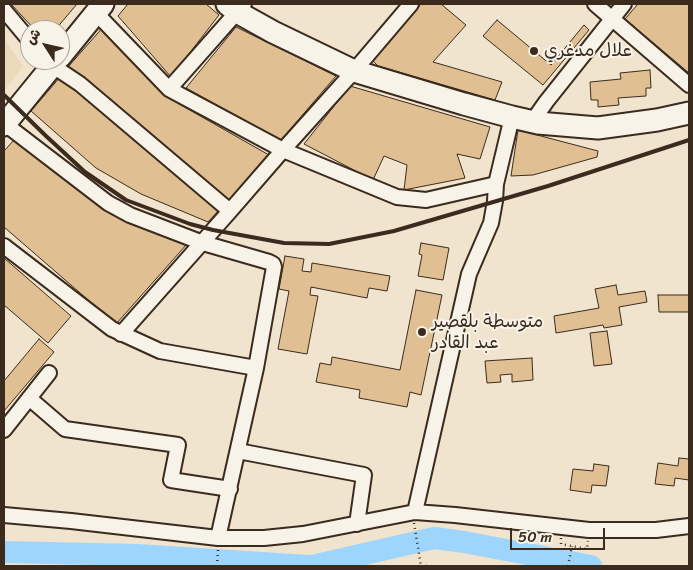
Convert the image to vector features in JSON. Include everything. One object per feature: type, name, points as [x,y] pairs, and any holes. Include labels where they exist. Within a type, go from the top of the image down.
[{"type":"highway","points":[[236,6],[273,32],[354,71],[522,120],[598,128],[657,120],[689,113]]},
{"type":"highway","points":[[70,43],[100,8]]},
{"type":"highway","points":[[4,125],[47,70]]},
{"type":"street","points":[[122,334],[411,4]]},
{"type":"street","points":[[596,4],[689,85]]},
{"type":"street","points":[[414,518],[469,274],[491,223],[496,184],[522,120],[546,102],[624,4]]},
{"type":"street","points":[[169,89],[236,6]]},
{"type":"street","points":[[100,8],[169,89],[283,150],[397,197],[426,200],[496,184]]},
{"type":"street","points":[[4,10],[20,29]]},
{"type":"street","points":[[64,70],[230,211]]},
{"type":"street","points":[[4,125],[108,203],[130,215],[203,243],[273,264],[256,368],[218,543]]},
{"type":"street","points":[[4,246],[112,330],[160,351],[256,368]]},
{"type":"street","points":[[4,430],[49,373]]},
{"type":"street","points":[[29,398],[66,429],[178,445],[171,480],[230,489]]},
{"type":"street","points":[[238,451],[364,475],[356,524]]},
{"type":"street","points":[[4,515],[71,521],[218,543],[303,534],[356,524],[455,515],[590,530],[656,530],[689,526]]},
{"type":"path","points":[[414,518],[421,566]]},
{"type":"path","points":[[217,566],[218,543]]},
{"type":"path","points":[[561,544],[587,549]]},
{"type":"path","points":[[568,566],[572,546]]},
{"type":"shaded area","points":[[4,39],[20,62],[20,70],[4,91]]},
{"type":"building","points":[[11,4],[77,4],[63,20],[26,20]]},
{"type":"building","points":[[128,4],[206,4],[219,15],[171,77],[118,16]]},
{"type":"building","points":[[421,4],[441,4],[466,25],[433,62],[502,82],[495,100],[378,66],[371,59]]},
{"type":"building","points":[[638,4],[689,4],[689,73],[625,19]]},
{"type":"building","points":[[497,20],[551,65],[584,25],[589,30],[543,85],[483,36]]},
{"type":"building","points":[[104,26],[165,96],[269,155],[227,202],[70,69],[70,65]]},
{"type":"building","points":[[236,27],[336,76],[281,140],[186,88]]},
{"type":"building","points":[[650,70],[651,88],[646,88],[646,96],[618,98],[619,105],[598,107],[598,100],[591,100],[590,82],[621,79],[620,73]]},
{"type":"building","points":[[61,76],[220,209],[208,222],[141,194],[96,168],[31,111]]},
{"type":"building","points":[[350,86],[490,127],[480,159],[457,154],[465,178],[404,190],[407,165],[384,156],[373,180],[304,144]]},
{"type":"building","points":[[518,130],[598,151],[597,157],[533,175],[511,176]]},
{"type":"building","points":[[14,140],[114,213],[187,244],[116,324],[4,227],[4,151]]},
{"type":"building","points":[[421,243],[449,248],[443,280],[418,276],[422,255],[419,254]]},
{"type":"building","points":[[285,256],[304,259],[302,271],[311,272],[312,263],[390,276],[387,291],[369,288],[367,298],[311,287],[310,295],[318,296],[307,354],[278,349],[289,291],[279,289]]},
{"type":"building","points":[[4,258],[71,316],[48,343],[4,305]]},
{"type":"building","points":[[616,285],[618,295],[645,291],[647,302],[619,307],[622,325],[604,328],[603,325],[556,333],[554,316],[599,308],[595,289]]},
{"type":"building","points":[[416,290],[442,295],[421,395],[410,392],[407,407],[359,398],[360,390],[316,382],[320,363],[331,365],[332,357],[400,370]]},
{"type":"building","points":[[658,295],[689,295],[689,312],[659,312]]},
{"type":"building","points":[[607,331],[612,364],[594,366],[590,333]]},
{"type":"building","points":[[39,339],[54,352],[4,411],[4,381]]},
{"type":"building","points":[[532,358],[533,380],[512,382],[512,374],[500,375],[501,382],[487,383],[485,361]]},
{"type":"building","points":[[679,458],[689,459],[689,480],[675,478],[674,486],[655,484],[658,463],[678,466]]},
{"type":"building","points":[[594,464],[609,466],[606,486],[592,485],[591,493],[570,490],[573,469],[593,471]]},
{"type":"waterway","points":[[312,566],[434,538],[591,566]]},
{"type":"waterway","points":[[4,552],[137,555],[309,566]]},
{"type":"railway","points":[[4,95],[85,172],[126,200],[190,224],[284,243],[329,244],[394,231],[548,186],[689,140]]},
{"type":"place","name":"علال مدغري","points":[[534,51]]},
{"type":"place","name":"متوسطة بلقصير عبد القادر","points":[[422,332]]}]
